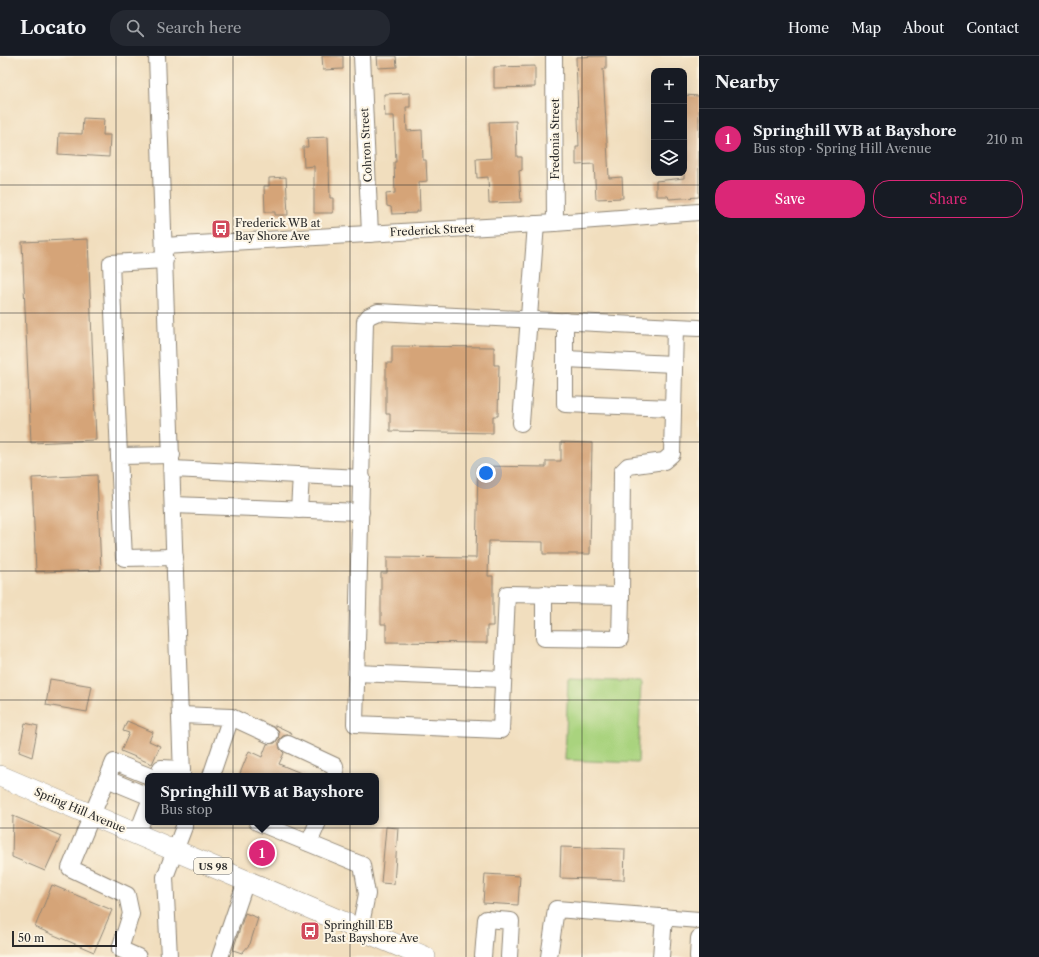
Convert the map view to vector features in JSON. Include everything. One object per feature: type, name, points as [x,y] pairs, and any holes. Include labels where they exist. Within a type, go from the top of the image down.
[{"type":"main road","name":"Spring Hill Avenue","points":[[0,776],[246,880],[419,956]]},
{"type":"street","points":[[157,56],[174,505],[182,772],[161,768],[160,773]]},
{"type":"street","name":"Cohron Street","points":[[362,56],[370,234]]},
{"type":"street","name":"Fredonia Street","points":[[554,56],[555,223]]},
{"type":"street","name":"Frederick Street","points":[[119,456],[110,263],[164,253],[370,234],[555,223],[699,212]]},
{"type":"street","points":[[521,423],[536,224]]},
{"type":"street","points":[[621,596],[507,594],[501,730],[355,724],[365,321],[369,316],[378,312],[699,328]]},
{"type":"street","points":[[566,321],[565,404],[673,408]]},
{"type":"street","points":[[544,594],[544,638],[620,639],[622,472],[628,466],[664,461],[672,454],[675,327]]},
{"type":"street","points":[[565,359],[674,364]]},
{"type":"street","points":[[175,557],[124,558],[119,456],[301,475],[362,478]]},
{"type":"street","points":[[300,510],[301,475]]},
{"type":"street","points":[[174,505],[361,512]]},
{"type":"street","points":[[356,673],[504,679]]},
{"type":"street","points":[[180,715],[231,717],[270,735]]},
{"type":"street","points":[[212,773],[231,717]]},
{"type":"street","points":[[288,744],[335,766],[336,773]]},
{"type":"street","points":[[138,957],[120,949],[131,914],[127,895],[70,868],[114,762],[145,774]]},
{"type":"street","points":[[107,779],[145,795]]},
{"type":"street","points":[[137,834],[145,814]]},
{"type":"street","points":[[169,957],[165,878],[176,851],[184,825]]},
{"type":"street","points":[[264,825],[362,865],[367,894],[360,929]]},
{"type":"street","points":[[309,843],[317,825]]},
{"type":"street","points":[[220,957],[246,880]]},
{"type":"street","points":[[549,957],[556,909],[699,920]]},
{"type":"street","points":[[661,957],[664,917]]},
{"type":"street","points":[[483,957],[486,919],[511,921],[509,957]]},
{"type":"street","points":[[698,957],[699,938]]},
{"type":"green space","points":[[568,679],[641,682],[638,763],[565,760]]},
{"type":"building","points":[[322,56],[343,56],[343,69],[323,70]]},
{"type":"building","points":[[377,56],[396,56],[397,67],[378,68]]},
{"type":"building","points":[[606,56],[606,69],[603,69],[609,178],[622,177],[623,198],[596,199],[594,164],[576,165],[576,147],[579,147],[576,57]]},
{"type":"building","points":[[535,66],[535,87],[494,88],[494,67]]},
{"type":"building","points":[[410,93],[410,107],[406,107],[407,131],[422,130],[423,160],[426,160],[427,181],[419,182],[420,211],[417,211],[417,213],[392,214],[391,207],[387,206],[386,194],[395,193],[394,162],[396,162],[394,116],[385,116],[384,94]]},
{"type":"building","points":[[687,95],[699,96],[699,197],[669,199],[668,196],[656,196],[656,181],[684,178],[684,176],[687,176]]},
{"type":"building","points":[[83,118],[104,119],[103,135],[110,135],[109,157],[58,154],[59,133],[82,134]]},
{"type":"building","points":[[516,121],[517,157],[522,157],[522,170],[519,171],[521,202],[489,203],[488,177],[477,178],[476,159],[491,158],[489,122]]},
{"type":"building","points":[[328,137],[330,198],[333,198],[333,211],[332,213],[314,213],[314,166],[304,167],[303,147],[308,147],[307,138]]},
{"type":"building","points":[[286,177],[288,215],[275,215],[275,212],[265,212],[264,186],[269,186],[269,178]]},
{"type":"building","points":[[88,239],[96,440],[31,443],[22,242]]},
{"type":"building","points":[[392,346],[494,347],[494,365],[499,365],[498,416],[493,416],[493,433],[390,431],[390,414],[386,414],[386,363],[392,363]]},
{"type":"building","points":[[561,442],[592,443],[590,554],[543,554],[543,542],[489,541],[488,576],[493,576],[493,626],[487,626],[487,643],[386,642],[386,624],[381,624],[381,573],[387,573],[387,557],[476,558],[478,466],[546,467],[546,461],[561,461]]},
{"type":"building","points":[[97,475],[101,570],[36,572],[32,478]]},
{"type":"building","points":[[50,679],[92,686],[87,712],[46,705]]},
{"type":"building","points":[[127,721],[153,732],[149,741],[160,746],[152,764],[121,751],[129,733],[123,731]]},
{"type":"building","points":[[25,723],[38,726],[32,757],[19,752]]},
{"type":"building","points":[[275,725],[292,733],[291,735],[283,736],[279,740],[280,749],[284,753],[279,764],[301,773],[240,773],[249,751],[262,757],[267,744],[275,743],[279,734]]},
{"type":"building","points":[[13,816],[61,836],[45,871],[12,857]]},
{"type":"building","points":[[386,827],[398,828],[394,884],[381,883]]},
{"type":"building","points":[[561,847],[625,849],[624,880],[560,878]]},
{"type":"building","points":[[485,874],[520,876],[518,905],[483,903]]},
{"type":"building","points":[[52,885],[112,910],[94,952],[35,927]]},
{"type":"building","points":[[245,913],[258,918],[250,944],[242,953],[233,950]]},
{"type":"place","name":"Frederick WB at Bay Shore Ave","points":[[221,229]]},
{"type":"place","name":"Springhill WB at Bayshore","points":[[262,853]]},
{"type":"place","name":"Springhill EB Past Bayshore Ave","points":[[310,931]]}]
